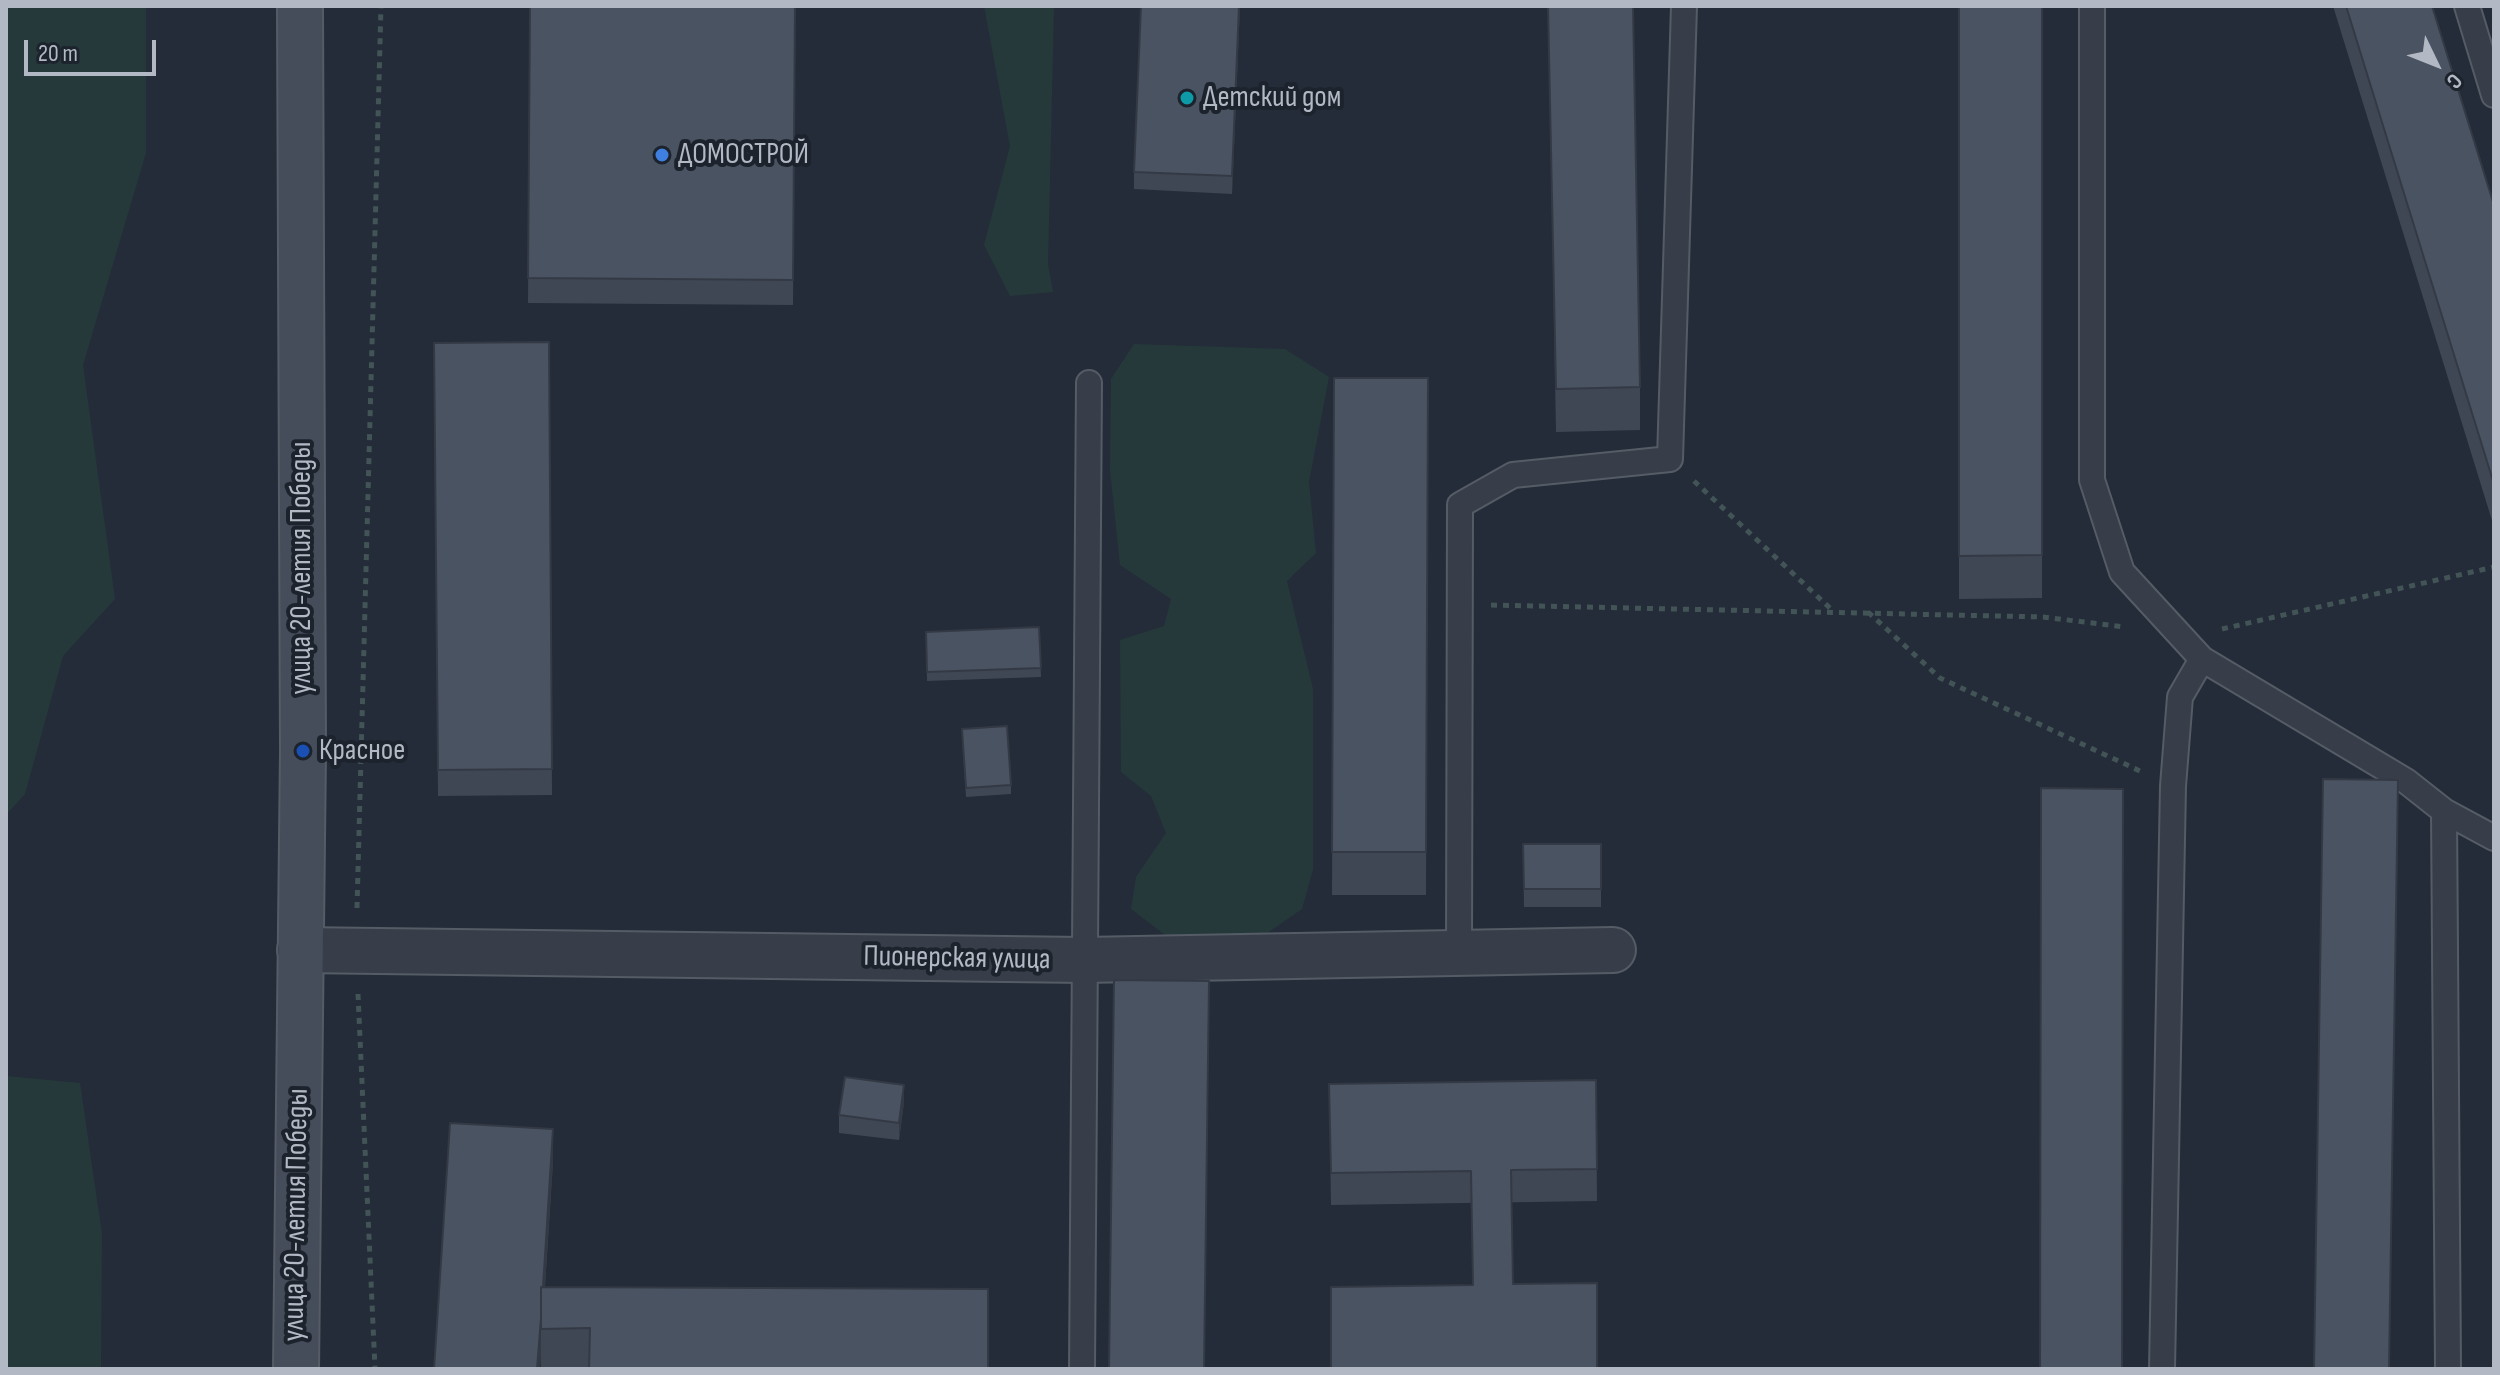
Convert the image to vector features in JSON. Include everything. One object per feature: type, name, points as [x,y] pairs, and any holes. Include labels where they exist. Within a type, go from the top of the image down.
[{"type":"main road","name":"улица 20-летия Победы","points":[[296,1369],[300,950],[300,6]]},
{"type":"street","name":"Пионерская улица","points":[[300,950],[1084,960],[1613,950]]},
{"type":"lane","points":[[1459,953],[1460,505],[1513,475],[1670,459],[1684,6]]},
{"type":"lane","points":[[2092,6],[2092,480],[2122,572],[2202,659],[2406,781],[2444,811],[2494,838]]},
{"type":"lane","points":[[2467,6],[2494,95]]},
{"type":"lane","points":[[1082,1369],[1089,383]]},
{"type":"lane","points":[[2162,1369],[2173,786],[2180,697],[2202,659]]},
{"type":"lane","points":[[2444,811],[2448,1369]]},
{"type":"path","points":[[375,1369],[356,951],[381,6]]},
{"type":"path","points":[[1670,459],[1832,610]]},
{"type":"path","points":[[1460,605],[1832,610],[2043,617],[2175,633],[2232,628],[2494,567]]},
{"type":"path","points":[[1867,611],[1940,678],[2173,786]]},
{"type":"shaded area","points":[[6,6],[146,6],[146,153],[83,365],[115,599],[63,656],[25,794],[6,815]]},
{"type":"shaded area","points":[[984,6],[1054,6],[1048,264],[1053,292],[1010,296],[984,245],[1010,146]]},
{"type":"shaded area","points":[[1134,344],[1285,349],[1329,377],[1309,482],[1316,553],[1287,581],[1313,689],[1313,870],[1302,909],[1266,934],[1211,944],[1169,938],[1131,909],[1136,877],[1166,833],[1151,796],[1121,772],[1120,640],[1164,626],[1171,599],[1120,565],[1110,470],[1111,379]]},
{"type":"shaded area","points":[[6,1076],[80,1083],[102,1234],[101,1369],[6,1369]]},
{"type":"building","name":"ДОМОСТРОЙ","points":[[530,6],[795,6],[793,280],[528,278]]},
{"type":"building","name":"Детский дом","points":[[1141,6],[1239,6],[1232,176],[1134,172]]},
{"type":"building","points":[[1548,6],[1633,6],[1640,387],[1556,389]]},
{"type":"building","points":[[1959,6],[2042,6],[2042,555],[1959,556]]},
{"type":"building","points":[[2346,6],[2432,6],[2494,205],[2494,484]]},
{"type":"building","points":[[549,342],[552,769],[438,770],[434,343]]},
{"type":"building","points":[[1334,378],[1428,378],[1426,852],[1332,852]]},
{"type":"building","points":[[1039,627],[1041,668],[927,672],[926,632]]},
{"type":"building","points":[[1007,726],[1011,785],[966,788],[962,729]]},
{"type":"building","points":[[2323,779],[2398,780],[2389,1369],[2314,1369]]},
{"type":"building","points":[[2041,788],[2123,789],[2122,1369],[2040,1369]]},
{"type":"building","points":[[1523,844],[1601,844],[1601,889],[1524,889]]},
{"type":"building","points":[[1114,980],[1209,981],[1204,1369],[1109,1369]]},
{"type":"building","points":[[845,1077],[904,1085],[899,1123],[839,1115]]},
{"type":"building","points":[[1596,1080],[1597,1169],[1511,1170],[1513,1284],[1597,1283],[1597,1369],[1331,1369],[1331,1287],[1473,1285],[1471,1171],[1331,1173],[1329,1084]]},
{"type":"building","points":[[450,1123],[553,1129],[537,1369],[434,1369]]},
{"type":"building","points":[[541,1287],[988,1289],[988,1369],[589,1369],[590,1328],[541,1329]]},
{"type":"place","name":"Детский дом","points":[[1187,98]]},
{"type":"place","name":"ДОМОСТРОЙ","points":[[662,155]]},
{"type":"place","name":"Красное","points":[[303,751]]}]
